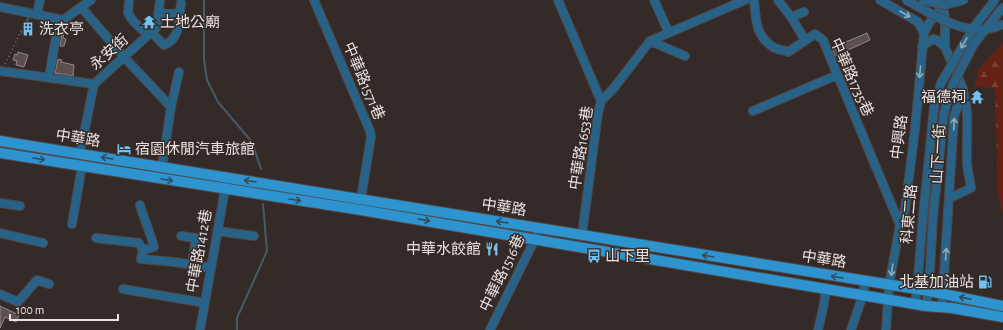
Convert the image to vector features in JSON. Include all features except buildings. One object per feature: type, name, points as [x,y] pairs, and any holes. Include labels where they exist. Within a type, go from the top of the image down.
[{"type":"main road","name":"中華路","points":[[0,140],[929,291],[1003,306]]},
{"type":"main road","name":"中華路","points":[[0,153],[361,210],[581,246],[926,306],[942,307],[1003,317]]},
{"type":"main road","points":[[581,246],[582,235]]},
{"type":"street","points":[[33,13],[40,0]]},
{"type":"street","points":[[0,7],[63,20],[90,0]]},
{"type":"street","points":[[129,0],[128,12],[133,21],[164,45],[169,43],[177,34],[181,3]]},
{"type":"street","name":"永安街","points":[[0,72],[94,84],[157,27],[160,0]]},
{"type":"street","name":"中華路1571巷","points":[[314,0],[370,131],[371,137],[361,199]]},
{"type":"street","points":[[558,0],[601,101]]},
{"type":"street","points":[[654,0],[669,33]]},
{"type":"street","name":"中華路1653巷","points":[[582,235],[598,113],[601,101],[613,89],[650,41],[745,0]]},
{"type":"street","name":"中華路1735巷","points":[[754,0],[757,27],[761,36],[774,48],[788,52],[815,34],[823,40],[900,225]]},
{"type":"street","points":[[778,0],[791,17],[805,40]]},
{"type":"street","points":[[880,0],[918,22],[924,33]]},
{"type":"street","points":[[906,0],[957,27],[976,30],[996,28],[1003,24]]},
{"type":"street","points":[[923,0],[945,5],[964,0]]},
{"type":"street","points":[[924,33],[942,3],[930,0]]},
{"type":"street","name":"科東二路","points":[[915,304],[918,290],[923,216],[934,108],[941,82],[974,27],[995,0]]},
{"type":"street","name":"山下一街","points":[[942,3],[945,17],[945,47],[963,89],[966,100],[968,118],[966,163],[972,188],[950,198]]},
{"type":"street","points":[[81,7],[124,57],[171,107]]},
{"type":"street","name":"科東二路","points":[[926,306],[929,291],[933,217],[944,113],[952,86],[974,44],[1003,7]]},
{"type":"street","points":[[791,17],[804,12]]},
{"type":"street","points":[[158,13],[180,14]]},
{"type":"street","points":[[48,78],[59,19]]},
{"type":"street","name":"中興路","points":[[886,327],[889,285],[900,225],[905,210],[915,129],[924,33]]},
{"type":"street","points":[[922,46],[933,39],[937,40],[945,47]]},
{"type":"street","points":[[650,41],[685,56]]},
{"type":"street","points":[[162,167],[171,107],[179,72]]},
{"type":"street","points":[[753,111],[837,75]]},
{"type":"street","points":[[80,154],[94,84]]},
{"type":"street","name":"山下一街","points":[[942,307],[954,117],[963,89]]},
{"type":"street","points":[[72,224],[82,166]]},
{"type":"street","name":"中華路1412巷","points":[[200,330],[227,178]]},
{"type":"street","points":[[0,203],[20,206]]},
{"type":"street","points":[[140,205],[145,223],[149,228],[154,247],[143,250]]},
{"type":"street","name":"中華路1516巷","points":[[490,330],[535,239],[538,228]]},
{"type":"street","points":[[217,231],[254,236]]},
{"type":"street","points":[[0,233],[43,243]]},
{"type":"street","points":[[181,236],[196,238],[192,265]]},
{"type":"street","points":[[96,238],[139,243],[143,250],[141,259],[211,268]]},
{"type":"street","points":[[0,294],[18,302],[38,280],[49,284]]},
{"type":"street","points":[[851,330],[863,295],[865,281]]},
{"type":"street","points":[[818,330],[826,288]]},
{"type":"street","points":[[123,289],[205,303]]},
{"type":"street","points":[[886,327],[894,330]]},
{"type":"path","points":[[0,72],[33,13]]},
{"type":"green space","points":[[1003,42],[1003,215],[998,194],[995,89],[975,86],[978,70]]},
{"type":"waterway","points":[[204,0],[204,60],[207,80],[218,102],[252,142],[261,169]]},
{"type":"waterway","points":[[22,33],[28,19]]},
{"type":"waterway","points":[[237,330],[237,318],[267,251],[263,204]]},
{"type":"place","name":"土地公廟","points":[[149,22]]},
{"type":"place","name":"洗衣亭","points":[[28,29]]},
{"type":"place","name":"福德祠","points":[[977,97]]},
{"type":"place","name":"宿園休閒汽車旅館","points":[[124,149]]},
{"type":"place","name":"中華水餃館","points":[[492,249]]},
{"type":"place","name":"山下里","points":[[594,256]]},
{"type":"place","name":"北基加油站","points":[[985,282]]}]
